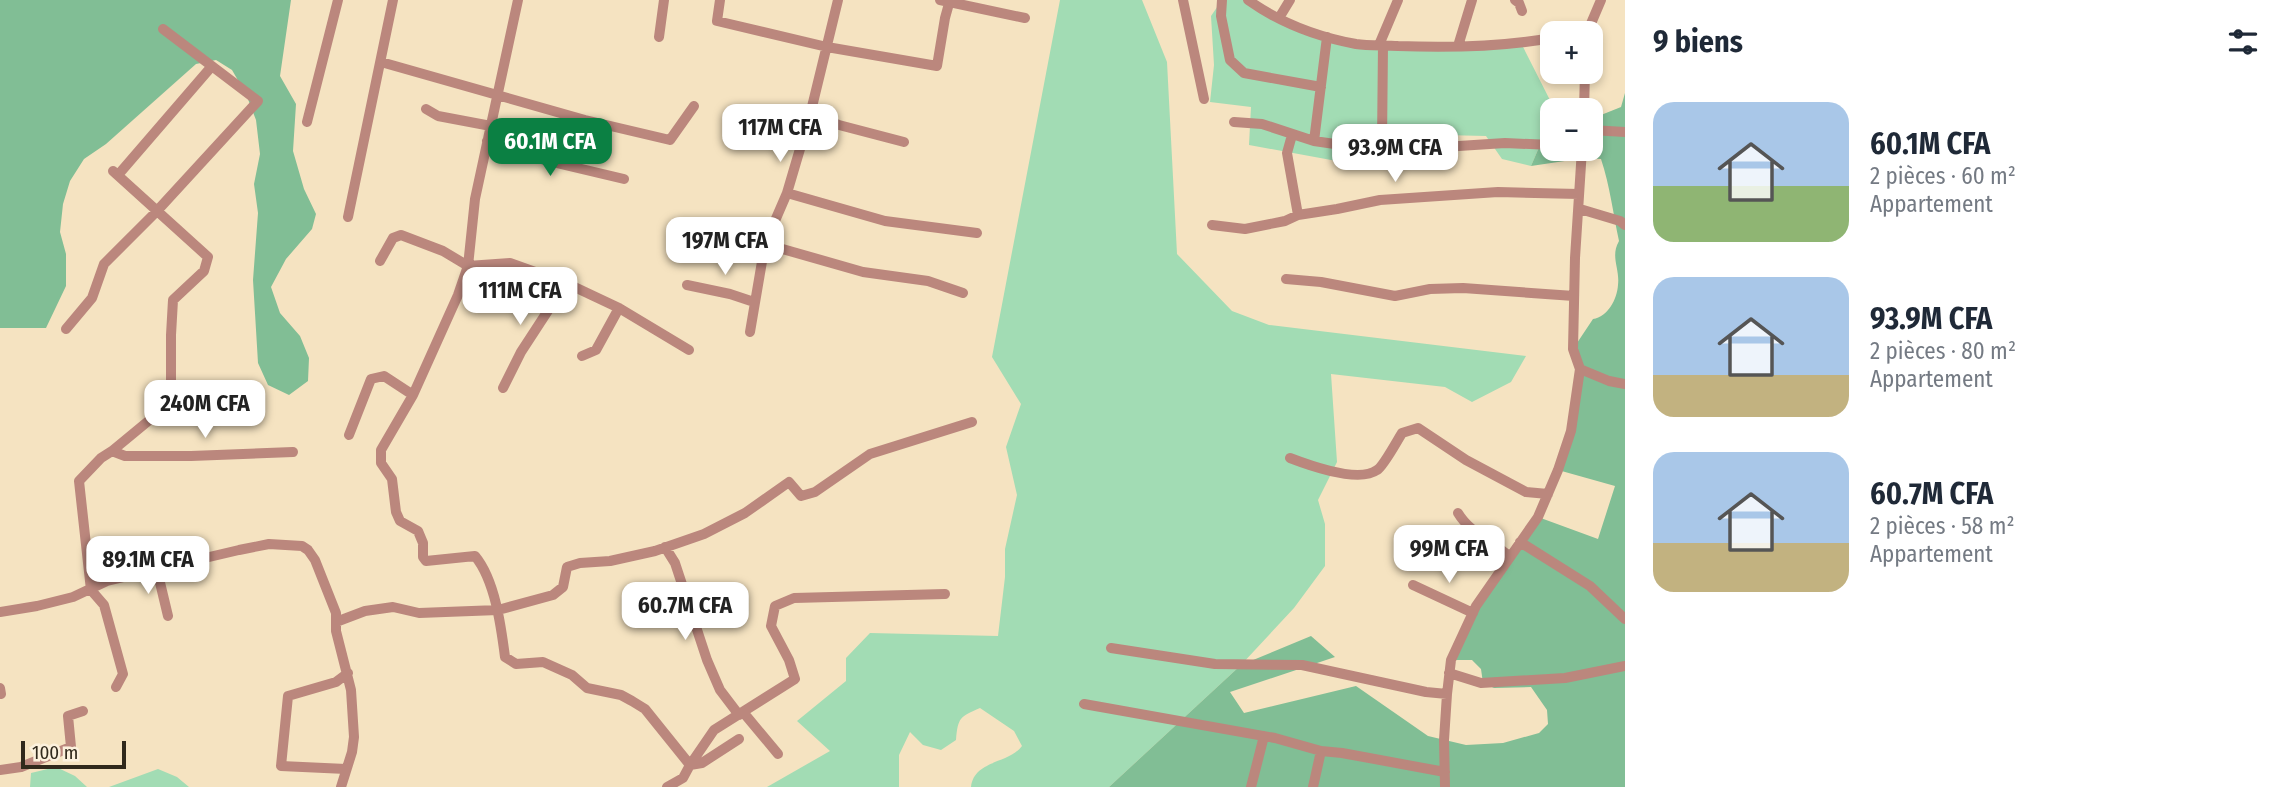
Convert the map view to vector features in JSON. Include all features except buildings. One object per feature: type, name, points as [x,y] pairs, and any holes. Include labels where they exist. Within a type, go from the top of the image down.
[{"type":"street","points":[[307,122],[338,0]]},
{"type":"street","points":[[348,217],[393,0]]},
{"type":"street","points":[[518,0],[475,199],[468,266],[458,295],[413,395],[381,450],[381,463],[392,480],[396,512],[400,521],[418,531],[426,562],[475,556],[483,565],[498,610],[505,657],[516,664],[543,662],[572,675],[587,688],[621,695],[632,701],[645,709],[690,765]]},
{"type":"street","points":[[659,37],[664,0]]},
{"type":"street","points":[[720,0],[717,21],[827,47],[937,66],[947,1],[1025,18]]},
{"type":"street","points":[[750,332],[765,244],[787,193],[810,115],[838,0]]},
{"type":"street","points":[[1183,0],[1204,99]]},
{"type":"street","points":[[1222,0],[1221,16],[1230,60],[1244,73],[1321,87]]},
{"type":"street","points":[[1248,0],[1279,18],[1327,37],[1358,44],[1449,48],[1540,40]]},
{"type":"street","points":[[1279,18],[1290,0]]},
{"type":"street","points":[[1382,142],[1381,45],[1398,0]]},
{"type":"street","points":[[1458,46],[1472,0]]},
{"type":"street","points":[[1515,0],[1522,10]]},
{"type":"street","points":[[1591,21],[1601,0]]},
{"type":"street","points":[[66,329],[92,298],[104,264],[258,101],[163,29]]},
{"type":"street","points":[[1314,141],[1327,37]]},
{"type":"street","points":[[381,62],[497,97],[670,140],[694,106]]},
{"type":"street","points":[[116,687],[123,674],[104,604],[91,590],[79,481],[102,457],[158,413],[171,396],[173,300],[204,271],[208,257],[116,173],[212,66]]},
{"type":"street","points":[[426,109],[438,116],[491,126]]},
{"type":"street","points":[[810,115],[904,142]]},
{"type":"street","points":[[1234,122],[1262,124],[1314,141],[1362,148],[1382,142],[1428,148],[1505,143],[1540,144]]},
{"type":"street","points":[[1603,131],[1625,132]]},
{"type":"street","points":[[1292,135],[1287,153],[1297,215]]},
{"type":"street","points":[[487,141],[548,161],[624,179]]},
{"type":"street","points":[[1445,787],[1447,694],[1451,660],[1473,613],[1538,517],[1571,431],[1580,369],[1573,349],[1581,161]]},
{"type":"street","points":[[1212,225],[1245,229],[1285,221],[1297,215],[1380,200],[1497,192],[1579,194]]},
{"type":"street","points":[[787,193],[885,221],[977,233]]},
{"type":"street","points":[[1580,209],[1625,225]]},
{"type":"street","points":[[380,261],[393,238],[401,235],[443,251],[468,266],[510,263],[566,283],[619,308],[689,350]]},
{"type":"street","points":[[765,244],[863,272],[929,281],[963,293]]},
{"type":"street","points":[[1286,279],[1321,282],[1395,296],[1430,289],[1463,288],[1574,296]]},
{"type":"street","points":[[503,388],[521,352],[566,283]]},
{"type":"street","points":[[687,285],[754,302]]},
{"type":"street","points":[[582,356],[596,349],[619,308]]},
{"type":"street","points":[[1580,369],[1609,382],[1625,384]]},
{"type":"street","points":[[349,435],[371,379],[384,376],[413,395]]},
{"type":"street","points":[[336,622],[365,611],[393,607],[419,613],[498,610],[554,595],[563,587],[567,567],[580,563],[610,561],[704,534],[745,513],[789,482],[801,496],[815,492],[870,454],[972,422]]},
{"type":"street","points":[[1290,458],[1316,468],[1365,476],[1380,469],[1402,433],[1418,428],[1466,460],[1526,492],[1548,494]]},
{"type":"street","points":[[112,451],[125,456],[293,452]]},
{"type":"street","points":[[1458,513],[1469,528],[1510,557]]},
{"type":"street","points":[[1520,542],[1590,586],[1625,619]]},
{"type":"street","points":[[0,612],[37,606],[91,590],[107,581],[269,544],[308,550],[316,560],[336,612],[336,631],[351,690],[354,737],[341,787]]},
{"type":"street","points":[[665,547],[675,563],[707,660],[720,690],[778,754]]},
{"type":"street","points":[[157,570],[168,616]]},
{"type":"street","points":[[1413,585],[1473,613]]},
{"type":"street","points":[[667,787],[683,778],[714,730],[796,678],[771,626],[775,606],[794,598],[945,594]]},
{"type":"street","points":[[1111,648],[1215,664],[1301,665],[1426,692],[1447,694]]},
{"type":"street","points":[[1449,673],[1481,682],[1565,678],[1625,666]]},
{"type":"street","points":[[346,769],[281,766],[288,696],[336,682],[348,673]]},
{"type":"street","points":[[1084,704],[1264,736],[1321,751],[1445,772]]},
{"type":"street","points":[[0,770],[21,766],[71,747],[68,716],[83,711]]},
{"type":"street","points":[[1251,787],[1264,736]]},
{"type":"street","points":[[690,765],[702,763],[739,738]]},
{"type":"street","points":[[1314,787],[1321,751]]},
{"type":"green space","points":[[0,0],[291,0],[280,76],[296,104],[293,151],[304,189],[316,214],[312,229],[286,259],[271,287],[280,313],[300,336],[309,358],[308,381],[289,395],[268,385],[258,363],[253,280],[258,213],[254,184],[260,154],[256,120],[246,94],[232,70],[216,60],[196,64],[106,144],[84,159],[70,181],[63,204],[60,232],[66,254],[66,286],[46,328],[0,328]]},
{"type":"green space","points":[[1060,0],[1142,0],[1167,62],[1177,254],[1232,311],[1269,325],[1526,356],[1511,382],[1472,402],[1445,387],[1331,374],[1337,462],[1318,500],[1325,524],[1325,566],[1294,608],[1241,665],[1109,787],[971,787],[978,772],[1016,752],[1022,746],[1014,731],[980,708],[961,719],[956,740],[941,750],[923,745],[910,732],[899,755],[899,787],[767,787],[830,751],[797,721],[846,681],[846,658],[870,633],[998,636],[1005,577],[1005,549],[1017,495],[1006,447],[1021,404],[992,357]]},
{"type":"green space","points":[[1222,0],[1248,0],[1265,12],[1358,44],[1521,43],[1549,98],[1540,98],[1540,145],[1531,166],[1502,159],[1486,136],[1401,134],[1394,165],[1380,169],[1249,145],[1251,107],[1210,102],[1214,65],[1211,16]]},
{"type":"green space","points":[[1625,93],[1625,787],[1109,787],[1241,665],[1311,636],[1335,657],[1230,692],[1244,713],[1356,686],[1428,736],[1466,745],[1503,743],[1539,733],[1548,724],[1547,710],[1531,687],[1494,688],[1483,683],[1481,669],[1472,660],[1451,660],[1476,606],[1538,517],[1598,539],[1615,486],[1558,470],[1580,369],[1573,349],[1593,319],[1603,315],[1611,306],[1617,290],[1615,252],[1619,241],[1602,161],[1603,114],[1621,107]]},
{"type":"green space","points":[[1540,145],[1540,161],[1565,161],[1531,166]]},
{"type":"green space","points":[[56,767],[75,776],[87,787],[30,787],[31,773]]},
{"type":"green space","points":[[158,769],[177,777],[189,787],[109,787]]}]
